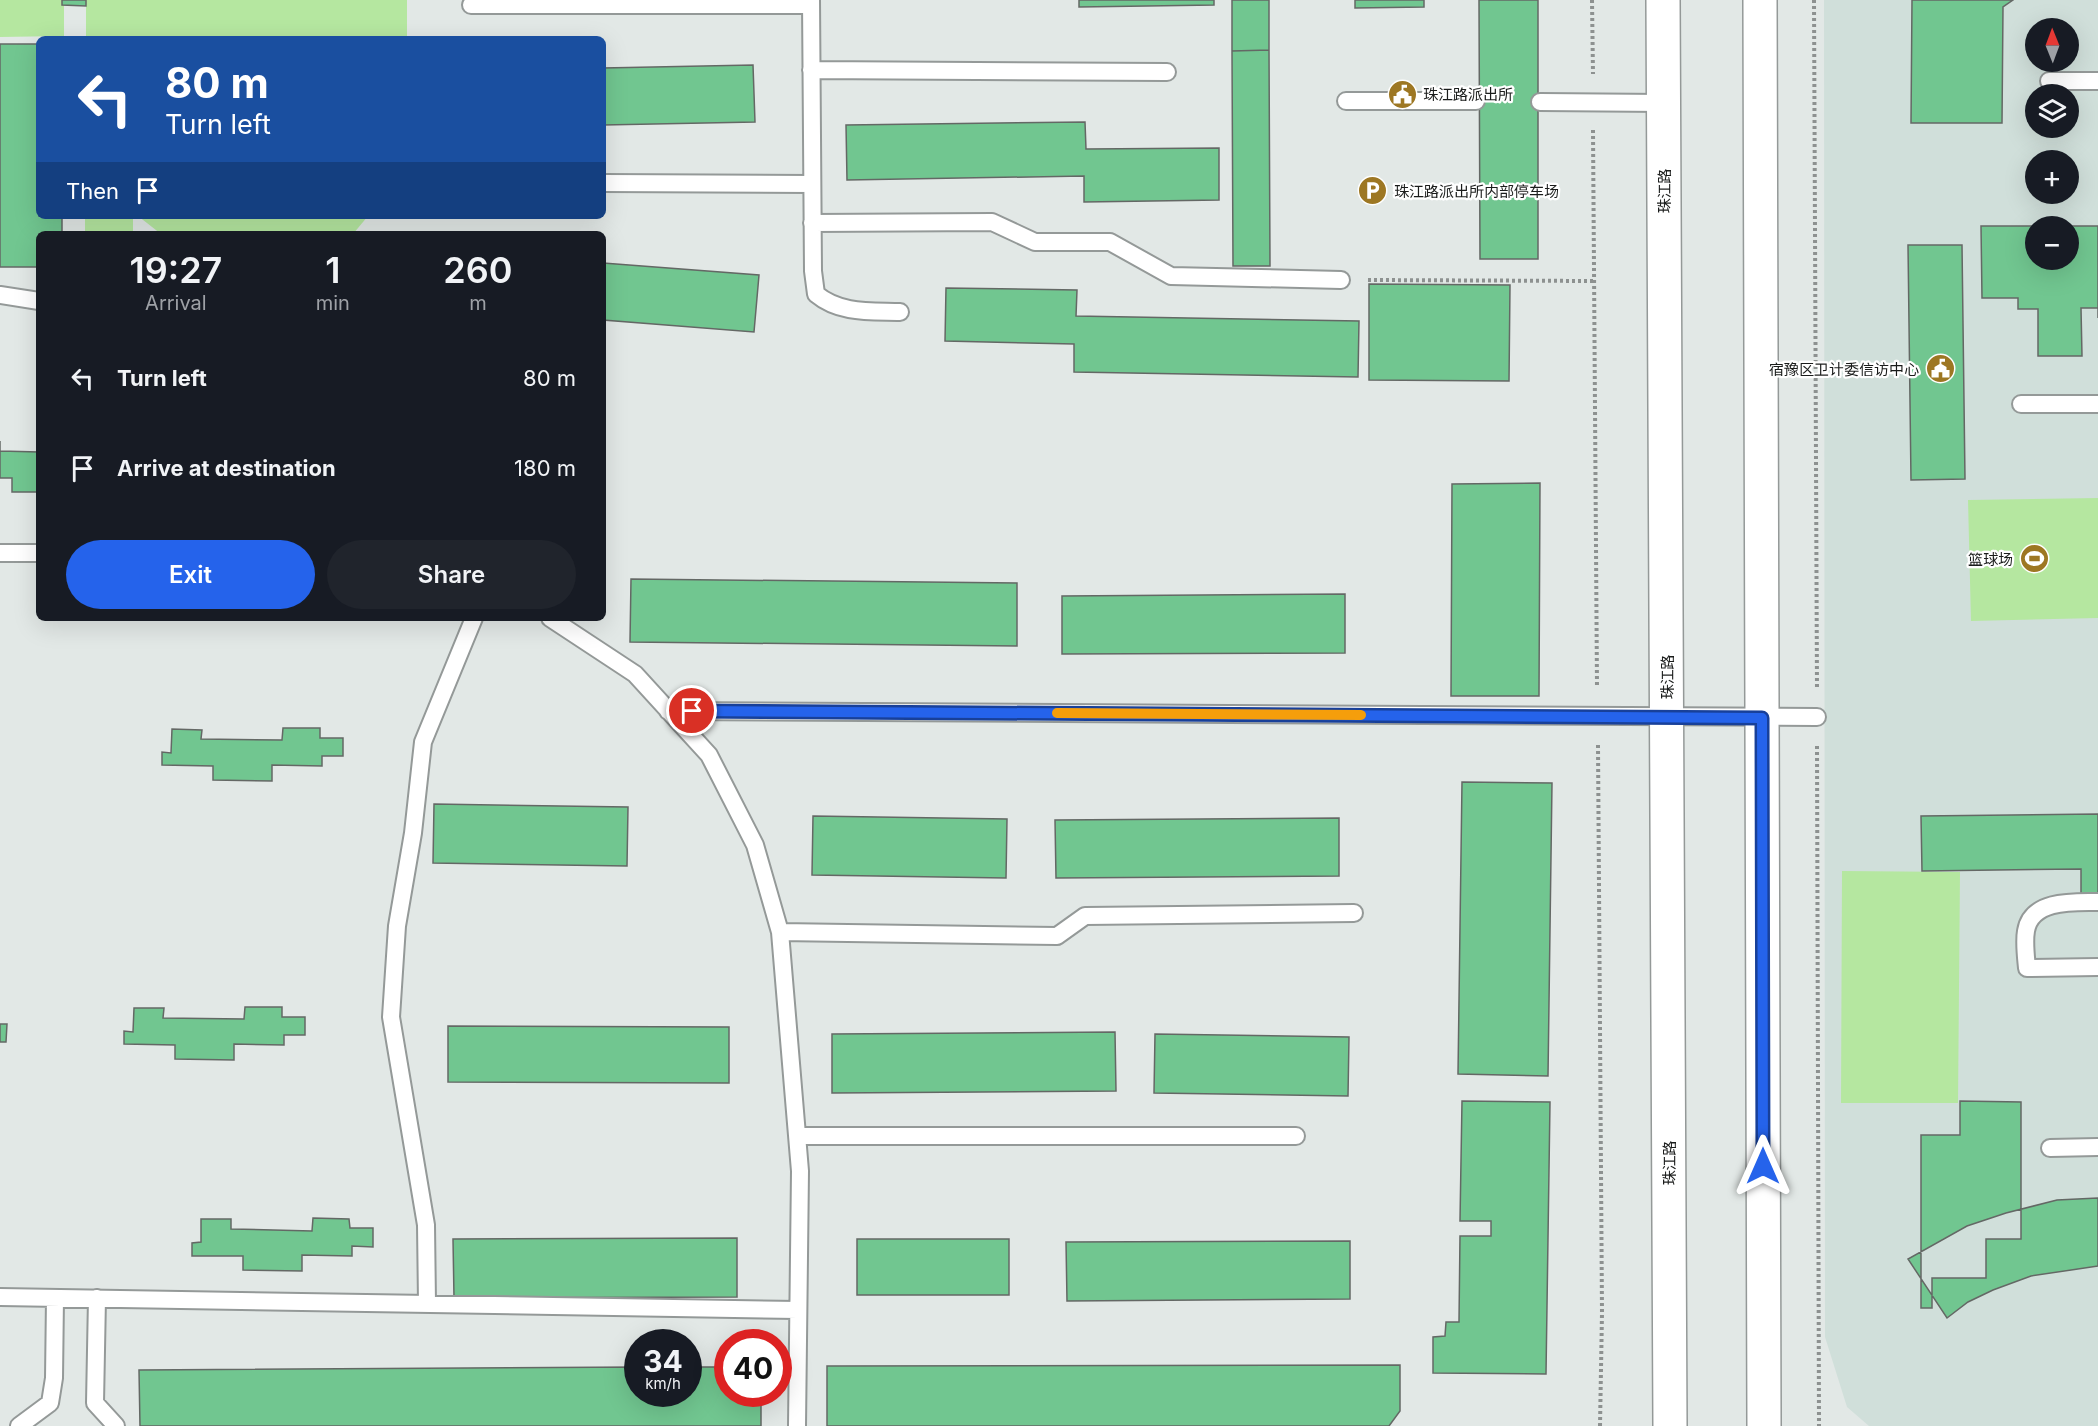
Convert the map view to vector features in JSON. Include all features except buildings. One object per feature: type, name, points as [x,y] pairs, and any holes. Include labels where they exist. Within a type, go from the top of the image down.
[{"type":"street","name":"珠江路","points":[[1664,0],[1670,1426]]},
{"type":"street","points":[[1760,0],[1764,1426]]},
{"type":"lane","points":[[471,5],[811,2],[812,222],[816,294],[829,305],[847,310],[900,312]]},
{"type":"lane","points":[[811,70],[1167,72]]},
{"type":"lane","points":[[2049,81],[2098,81]]},
{"type":"lane","points":[[1346,101],[1476,101]]},
{"type":"lane","points":[[1540,102],[1664,103]]},
{"type":"lane","points":[[606,183],[812,184]]},
{"type":"lane","points":[[812,222],[992,222],[1035,242],[1110,242],[1171,276],[1341,280]]},
{"type":"lane","points":[[0,295],[36,301]]},
{"type":"lane","points":[[2020,404],[2098,404]]},
{"type":"lane","points":[[0,553],[36,553]]},
{"type":"lane","points":[[427,1303],[426,1225],[391,1017],[398,926],[413,833],[423,742],[473,621]]},
{"type":"lane","points":[[555,621],[635,674],[709,755],[755,844],[780,932],[800,1171],[797,1426]]},
{"type":"lane","points":[[668,711],[1817,717]]},
{"type":"lane","points":[[2098,902],[2059,902],[2036,914],[2026,929],[2026,968],[2098,967]]},
{"type":"lane","points":[[780,932],[1057,936],[1085,916],[1354,913]]},
{"type":"lane","points":[[797,1136],[1296,1136]]},
{"type":"lane","points":[[2050,1148],[2098,1147]]},
{"type":"lane","points":[[0,1297],[798,1310]]},
{"type":"lane","points":[[19,1426],[50,1403],[54,1378],[55,1298]]},
{"type":"lane","points":[[98,1298],[96,1403],[117,1426]]},
{"type":"path","points":[[1341,280],[1594,281]]},
{"type":"shaded area","points":[[1824,0],[2098,0],[2098,1426],[1869,1426],[1847,1407],[1825,1337]]},
{"type":"green space","points":[[0,0],[64,0],[64,36],[0,37]]},
{"type":"green space","points":[[86,0],[407,0],[407,36],[86,36]]},
{"type":"green space","points":[[85,219],[133,219],[133,231],[85,231]]},
{"type":"green space","points":[[142,219],[366,219],[356,231],[157,231]]},
{"type":"green space","name":"篮球场","points":[[2098,498],[2098,618],[1971,621],[1968,500]]},
{"type":"green space","points":[[1842,871],[1960,872],[1958,1103],[1841,1103]]},
{"type":"slow traffic","points":[[1057,713],[1361,715]]},
{"type":"place","name":"珠江路派出所","points":[[1402,94]]},
{"type":"place","name":"珠江路派出所内部停车场","points":[[1373,191]]},
{"type":"place","name":"宿豫区卫计委信访中心","points":[[1940,369]]},
{"type":"place","name":"篮球场","points":[[2034,559]]},
{"type":"route","points":[[692,711],[1762,718],[1763,1166]]}]
